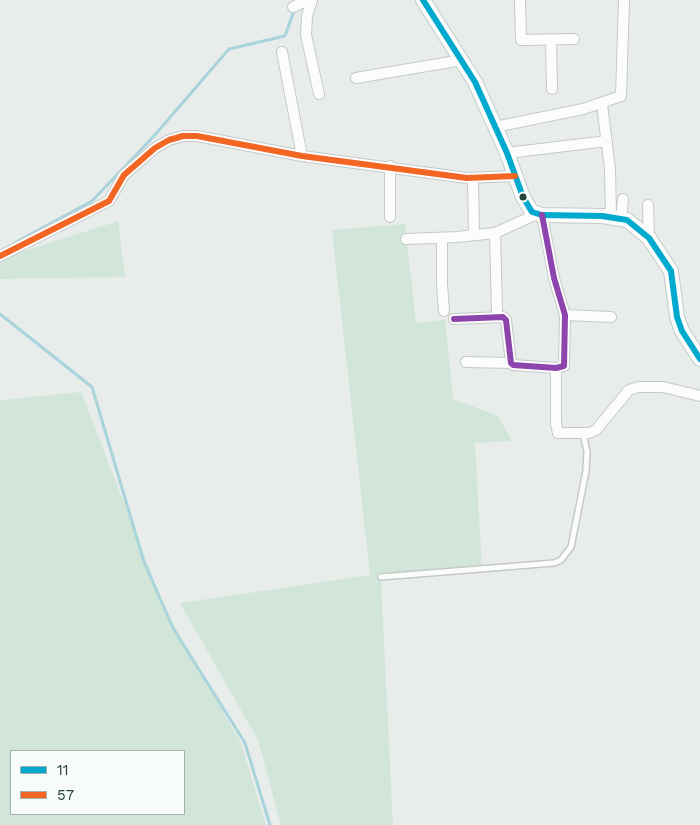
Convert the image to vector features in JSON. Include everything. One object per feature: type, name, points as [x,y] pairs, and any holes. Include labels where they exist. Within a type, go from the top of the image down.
[{"type":"street","points":[[312,0],[307,16],[306,35],[319,94]]},
{"type":"street","points":[[423,0],[475,82],[508,153],[523,197],[532,212],[539,215],[627,220],[649,238],[671,271],[677,317],[682,331],[700,359]]},
{"type":"street","points":[[520,0],[521,40],[574,39]]},
{"type":"street","points":[[496,127],[602,104],[621,96],[624,0]]},
{"type":"street","points":[[551,40],[552,89]]},
{"type":"street","points":[[282,52],[302,156]]},
{"type":"street","points":[[356,78],[462,60]]},
{"type":"street","points":[[602,104],[616,218]]},
{"type":"street","points":[[0,256],[109,201],[124,175],[155,148],[169,140],[183,136],[197,136],[302,156],[473,178],[515,176]]},
{"type":"street","points":[[508,153],[607,141]]},
{"type":"street","points":[[390,166],[390,218]]},
{"type":"street","points":[[473,178],[474,235]]},
{"type":"street","points":[[616,218],[623,199]]},
{"type":"street","points":[[648,205],[649,238]]},
{"type":"street","points":[[406,239],[495,233],[539,215]]},
{"type":"street","points":[[466,362],[511,363],[516,367],[561,368],[565,362],[565,315],[539,215]]},
{"type":"street","points":[[495,233],[497,311]]},
{"type":"street","points":[[442,238],[444,311]]},
{"type":"street","points":[[565,315],[611,317]]},
{"type":"street","points":[[454,319],[505,318],[511,363]]},
{"type":"street","points":[[556,368],[556,431],[564,434],[596,430],[629,390],[639,387],[663,387],[700,396]]},
{"type":"lane","points":[[381,577],[554,563],[561,560],[571,546],[586,471],[587,451],[583,433]]},
{"type":"green space","points":[[118,221],[125,277],[0,279],[0,259]]},
{"type":"green space","points":[[405,224],[416,323],[445,320],[453,399],[498,416],[512,441],[475,443],[482,568],[381,580],[393,825],[281,825],[258,740],[180,603],[370,575],[332,230]]},
{"type":"green space","points":[[81,392],[166,611],[241,743],[266,825],[0,825],[0,400]]},
{"type":"waterway","points":[[16,242],[92,201],[153,137],[229,49],[285,36],[295,8]]},
{"type":"waterway","points":[[0,314],[92,387],[144,562],[173,628],[245,743],[270,825]]},
{"type":"transit line","name":"11","points":[[423,0],[475,82],[507,153],[523,197],[532,212],[542,215],[602,216],[627,220],[649,238],[671,271],[677,317],[682,331],[700,359]]},
{"type":"transit line","name":"57","points":[[0,256],[109,201],[124,175],[155,148],[169,140],[183,136],[197,136],[302,156],[467,178],[515,176]]},
{"type":"transit line","points":[[454,319],[503,317],[506,320],[511,363],[513,365],[556,368],[564,366],[565,315],[554,278],[542,215]]}]
